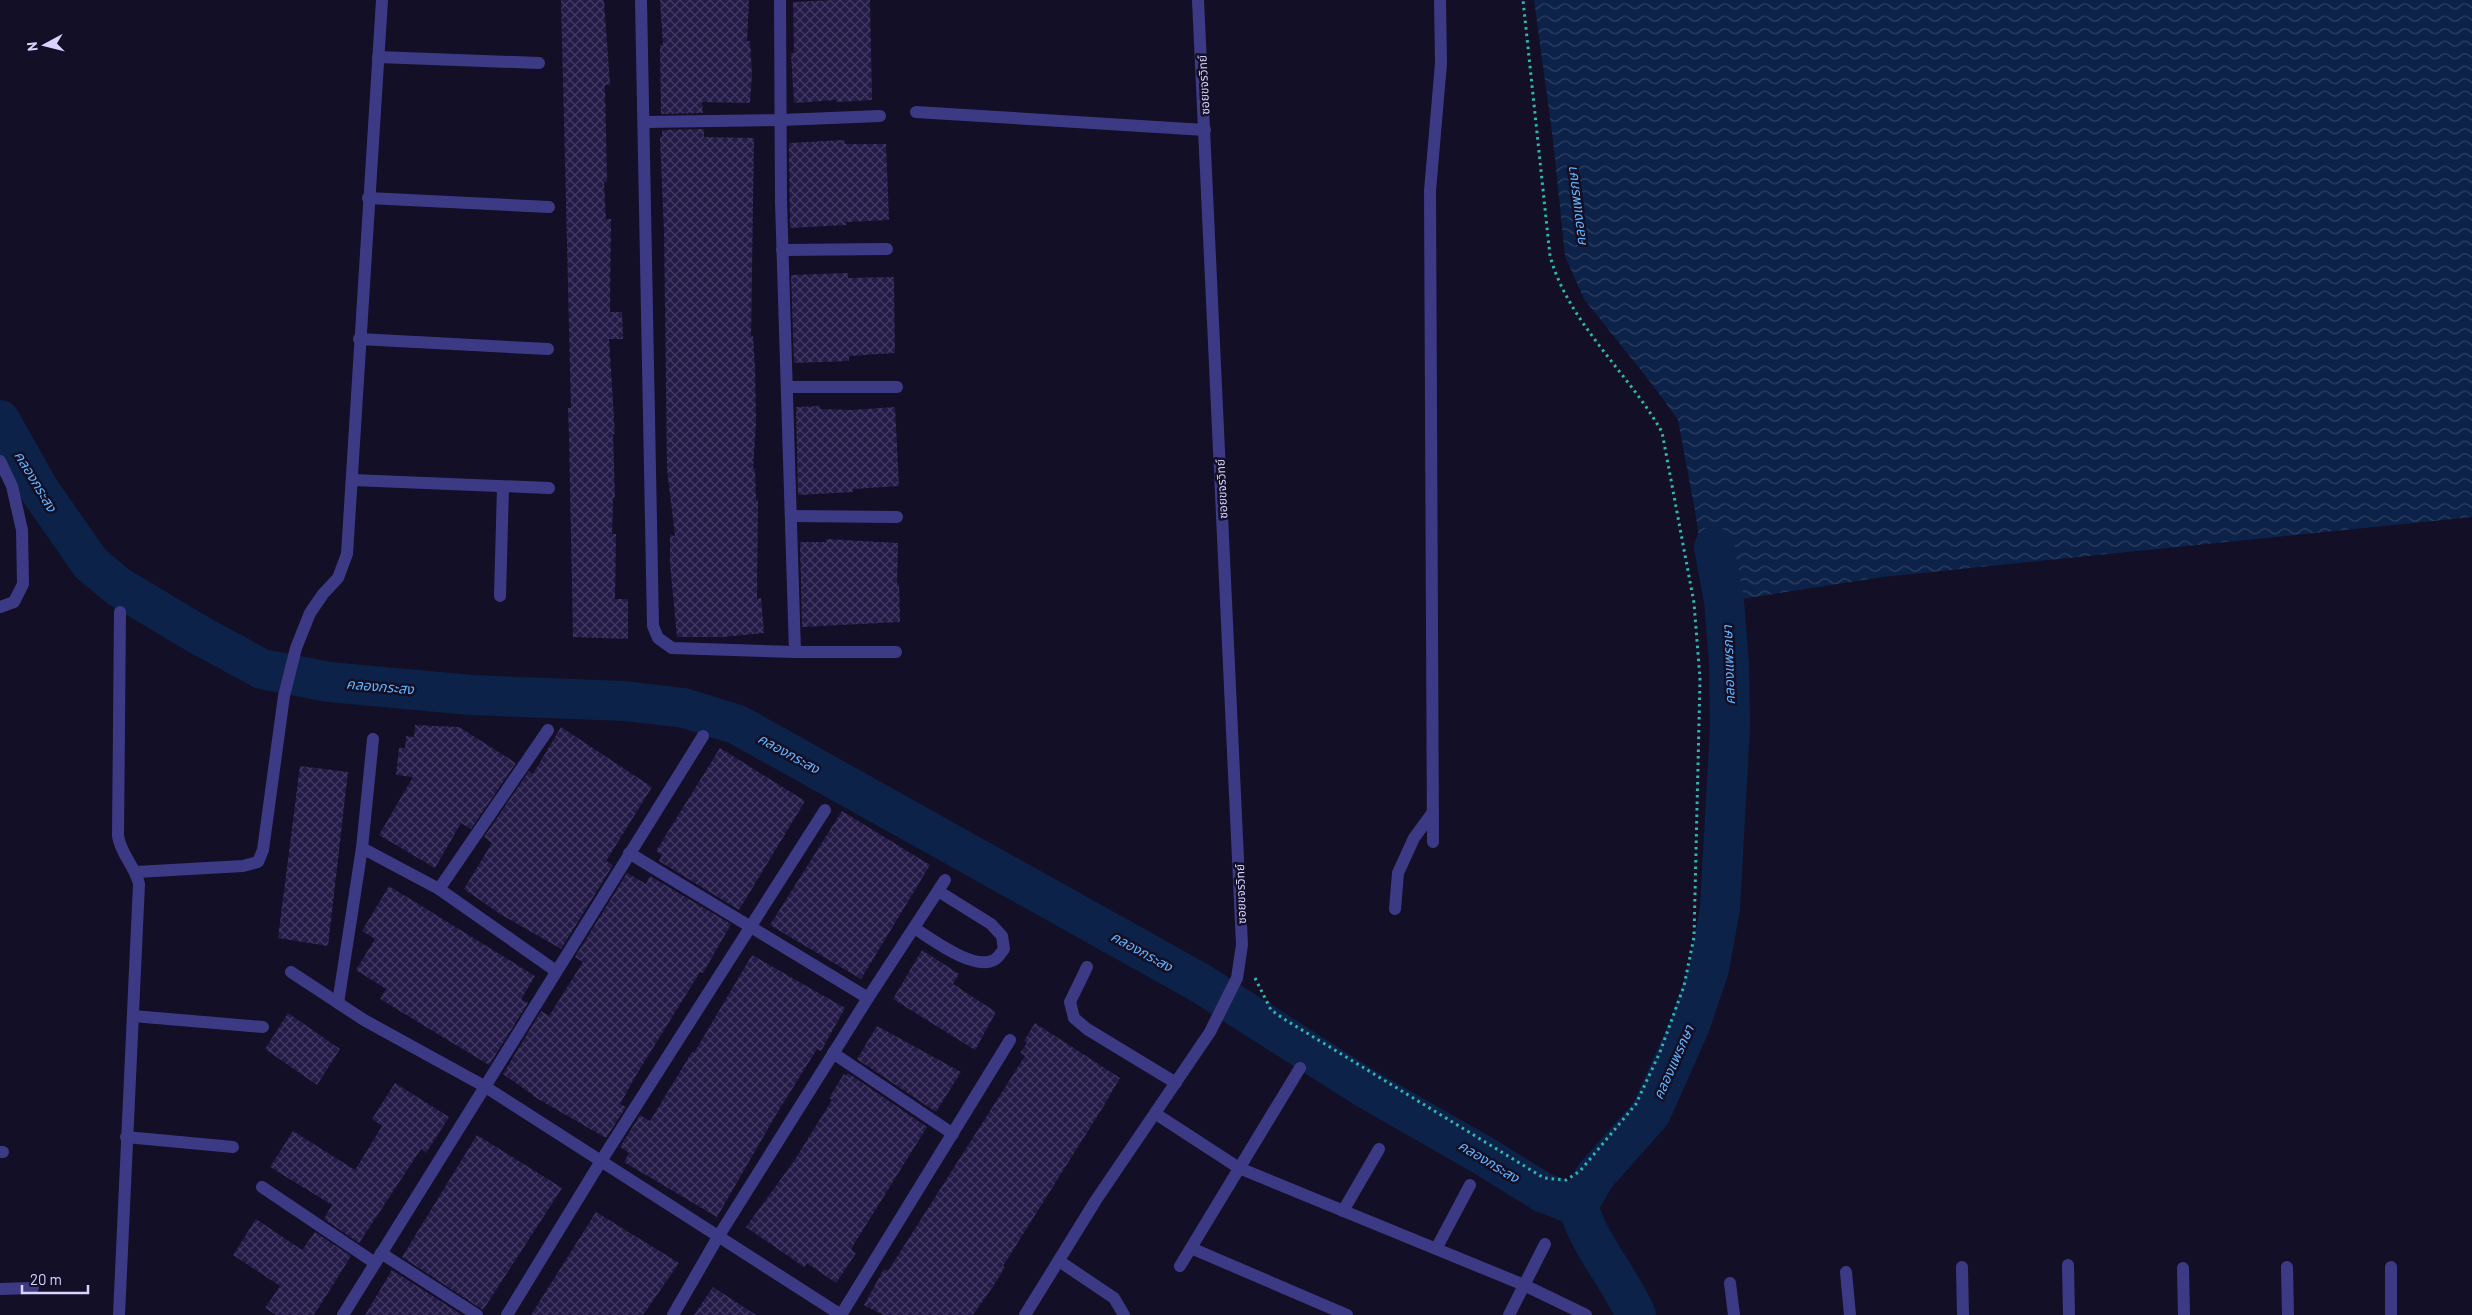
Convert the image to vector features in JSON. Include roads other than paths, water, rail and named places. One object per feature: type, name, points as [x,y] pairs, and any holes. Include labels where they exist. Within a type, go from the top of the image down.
[{"type":"street","points":[[136,872],[243,866],[258,862],[263,850],[284,696],[296,648],[310,613],[338,578],[347,554],[353,480],[359,339],[382,0]]},
{"type":"street","points":[[641,0],[653,626],[658,638],[672,648],[795,652],[896,652]]},
{"type":"street","points":[[780,0],[782,250],[795,652]]},
{"type":"street","name":"ซอยขจรวิทย์","points":[[1025,1315],[1096,1200],[1210,1032],[1236,978],[1242,945],[1198,0]]},
{"type":"street","points":[[1433,842],[1430,191],[1441,63],[1440,0]]},
{"type":"street","points":[[378,57],[540,63]]},
{"type":"street","points":[[916,112],[1205,130]]},
{"type":"street","points":[[644,122],[880,116]]},
{"type":"street","points":[[368,198],[549,207]]},
{"type":"street","points":[[782,250],[887,249]]},
{"type":"street","points":[[359,339],[548,349]]},
{"type":"street","points":[[787,388],[896,387]]},
{"type":"street","points":[[0,461],[12,486],[22,530],[23,584],[14,602],[0,606]]},
{"type":"street","points":[[353,480],[549,488]]},
{"type":"street","points":[[500,596],[503,487]]},
{"type":"street","points":[[791,516],[897,517]]},
{"type":"street","points":[[119,1315],[138,897],[136,872],[122,852],[118,836],[120,612]]},
{"type":"street","points":[[439,890],[548,730]]},
{"type":"street","points":[[343,1315],[703,736]]},
{"type":"street","points":[[338,1002],[362,848],[372,739]]},
{"type":"street","points":[[507,1315],[601,1162],[825,810]]},
{"type":"street","points":[[1395,909],[1398,873],[1414,838],[1433,812]]},
{"type":"street","points":[[362,848],[439,890],[556,971]]},
{"type":"street","points":[[629,853],[868,998]]},
{"type":"street","points":[[673,1315],[718,1236],[868,998],[914,928],[942,886],[991,924],[1002,936],[1004,949],[995,960],[985,963],[973,962],[914,928]]},
{"type":"street","points":[[1087,967],[1070,1002],[1074,1018],[1087,1029],[1176,1083]]},
{"type":"street","points":[[291,972],[364,1020],[484,1086],[841,1315],[1010,1040]]},
{"type":"street","points":[[133,1016],[263,1027]]},
{"type":"street","points":[[833,1053],[953,1134]]},
{"type":"street","points":[[1180,1266],[1300,1068]]},
{"type":"street","points":[[1156,1114],[1239,1168],[1524,1285],[1586,1315]]},
{"type":"street","points":[[126,1137],[233,1147]]},
{"type":"street","points":[[1343,1210],[1379,1149]]},
{"type":"street","points":[[1436,1249],[1470,1185]]},
{"type":"street","points":[[262,1187],[378,1258],[477,1315]]},
{"type":"street","points":[[1509,1315],[1545,1244]]},
{"type":"street","points":[[1191,1248],[1347,1315]]},
{"type":"street","points":[[1059,1261],[1114,1298],[1124,1315]]},
{"type":"street","points":[[2068,1265],[2069,1315]]},
{"type":"street","points":[[1962,1267],[1962,1315]]},
{"type":"street","points":[[2287,1267],[2288,1315]]},
{"type":"street","points":[[2391,1267],[2391,1315]]},
{"type":"street","points":[[2183,1268],[2184,1315]]},
{"type":"street","points":[[1846,1272],[1850,1315]]},
{"type":"street","points":[[1730,1283],[1734,1315]]},
{"type":"street","points":[[0,1289],[33,1288]]},
{"type":"water","points":[[1534,0],[2472,0],[2472,517],[1883,577],[1709,604],[1695,511],[1678,420],[1652,384],[1584,299],[1565,256],[1553,140]]},
{"type":"waterway","name":"คลองกระสง","points":[[0,420],[40,491],[91,564],[119,587],[201,636],[262,669],[329,682],[471,695],[625,701],[684,708],[738,725],[1202,984],[1365,1088],[1484,1156],[1542,1192],[1578,1206]]},
{"type":"waterway","name":"คลองแพรกษา","points":[[1636,1315],[1590,1235],[1578,1206],[1595,1176],[1651,1113],[1690,1025],[1709,969],[1720,908],[1730,727],[1729,663],[1724,601],[1714,547]]}]
